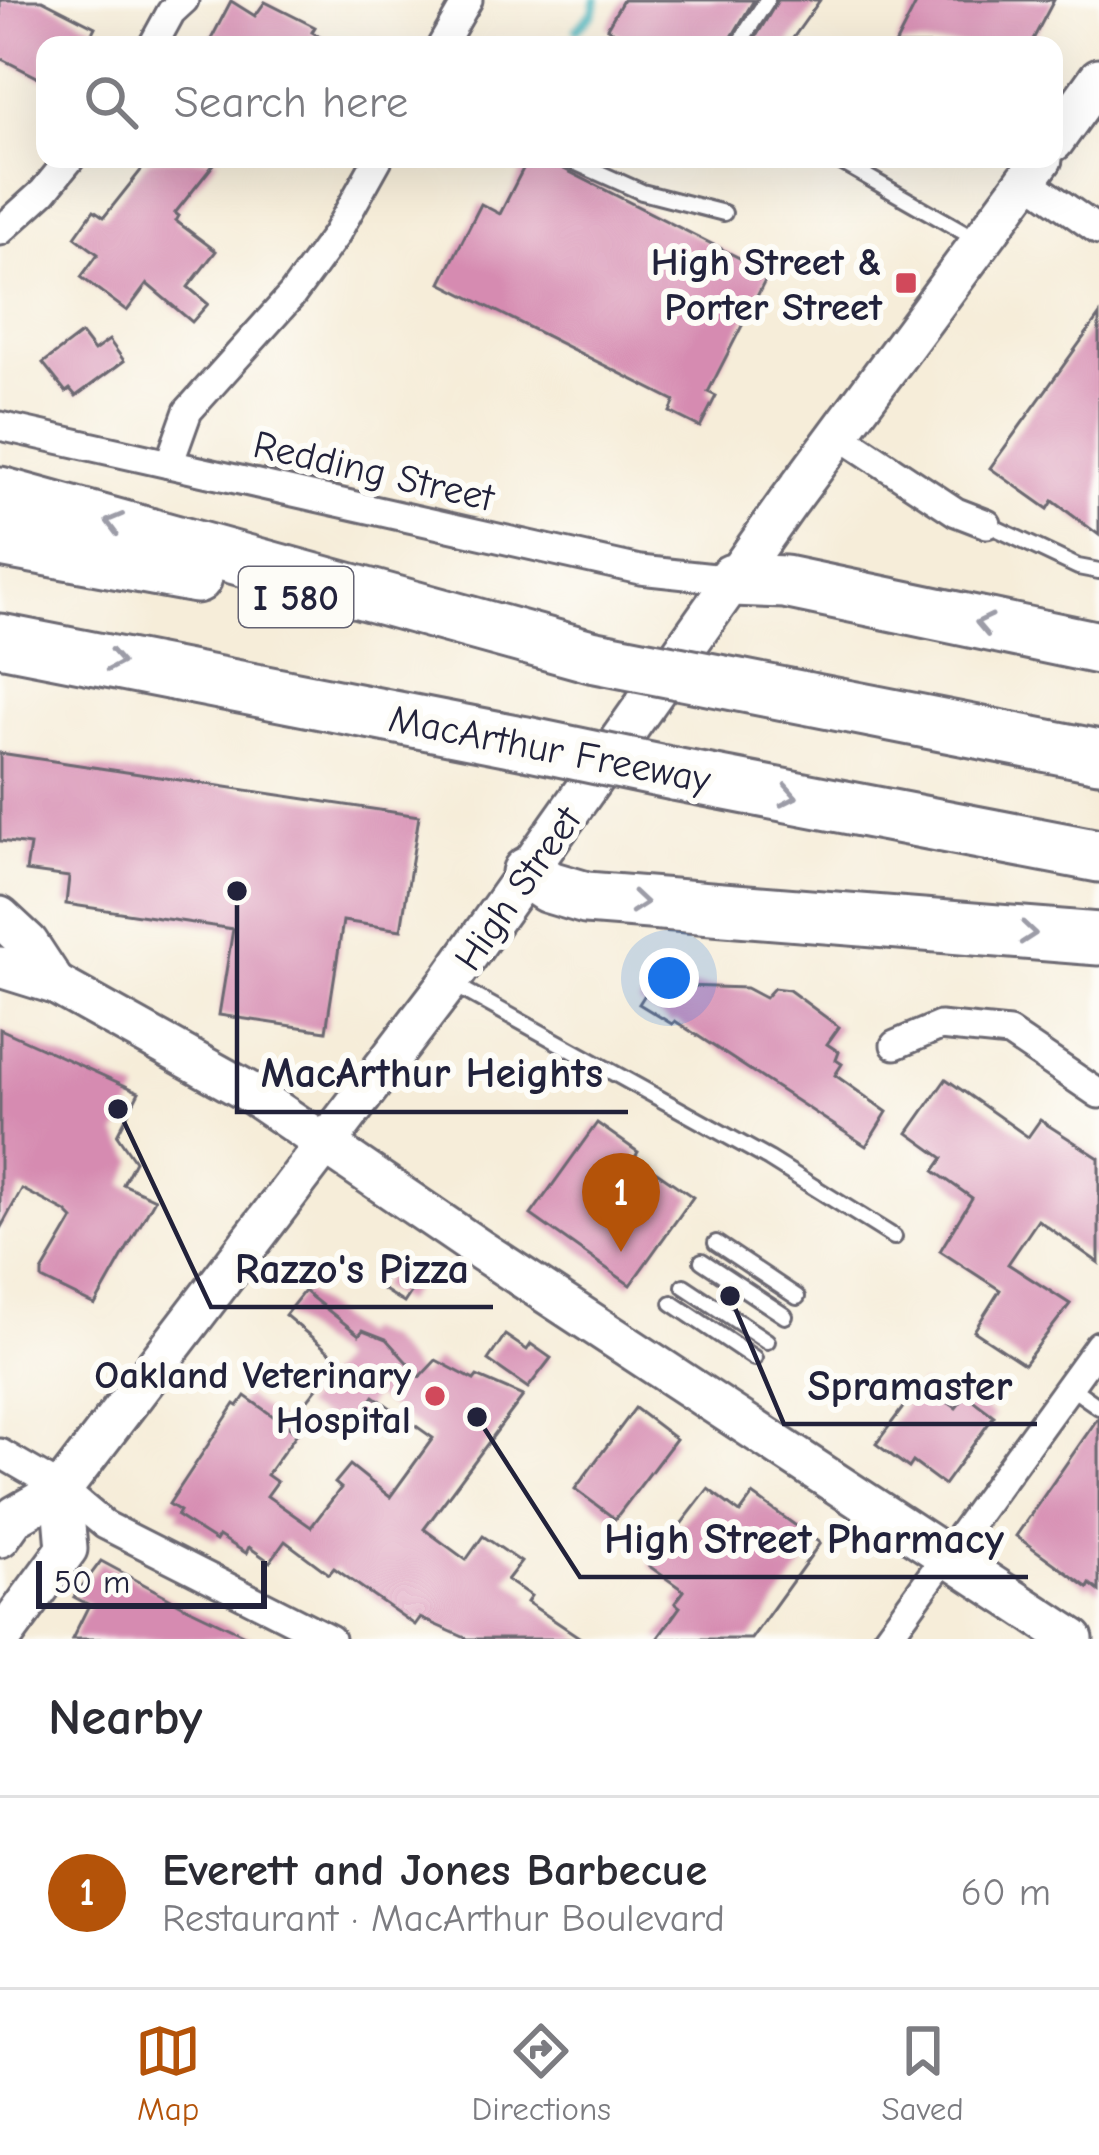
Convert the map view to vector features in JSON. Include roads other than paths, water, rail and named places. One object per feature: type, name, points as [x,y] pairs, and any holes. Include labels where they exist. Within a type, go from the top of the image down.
[{"type":"highway","points":[[0,493],[591,656]]},
{"type":"highway","name":"I 580","points":[[0,541],[1099,756]]},
{"type":"highway","points":[[733,580],[785,582],[1099,648]]},
{"type":"highway","name":"MacArthur Freeway","points":[[0,640],[1099,856]]},
{"type":"highway","points":[[528,874],[549,887],[586,898],[1099,939]]},
{"type":"main road","points":[[1063,129],[1099,78]]},
{"type":"main road","name":"High Street","points":[[0,1537],[15,1516],[62,1489],[328,1145],[528,874],[838,434],[1034,170]]},
{"type":"main road","points":[[0,917],[28,943],[55,984]]},
{"type":"main road","points":[[0,967],[55,984],[249,1092],[1073,1639]]},
{"type":"main road","points":[[1,1639],[67,1549],[62,1489]]},
{"type":"street","points":[[447,36],[468,0]]},
{"type":"street","points":[[156,36],[169,3]]},
{"type":"street","points":[[0,231],[43,193],[63,168]]},
{"type":"street","points":[[169,464],[188,411],[292,295],[335,236],[373,168]]},
{"type":"street","points":[[1034,170],[1099,231]]},
{"type":"street","name":"Redding Street","points":[[0,426],[640,570],[733,580]]},
{"type":"street","points":[[838,434],[956,512],[987,524]]},
{"type":"street","points":[[895,1045],[940,1027],[1010,1033],[1099,1094]]},
{"type":"street","points":[[886,1639],[1099,1345]]},
{"type":"street","points":[[0,1454],[62,1489],[105,1525],[320,1637]]},
{"type":"lane","points":[[745,36],[767,0]]},
{"type":"lane","points":[[588,168],[643,192],[724,213]]},
{"type":"lane","points":[[852,168],[980,242]]},
{"type":"lane","points":[[987,524],[1078,568],[1099,571]]},
{"type":"lane","points":[[449,982],[769,1159],[894,1237]]},
{"type":"lane","points":[[716,1243],[797,1297]]},
{"type":"lane","points":[[702,1261],[784,1316]]},
{"type":"lane","points":[[684,1286],[766,1341]]},
{"type":"lane","points":[[671,1303],[754,1358]]},
{"type":"lane","points":[[1069,1386],[1099,1407]]},
{"type":"waterway","points":[[577,29],[593,13],[596,0]]},
{"type":"place","name":"High Street & Porter Street","points":[[906,283]]},
{"type":"place","name":"MacArthur Heights","points":[[237,891]]},
{"type":"place","name":"Razzo's Pizza","points":[[118,1109]]},
{"type":"place","name":"Everett and Jones Barbecue","points":[[621,1252]]},
{"type":"place","name":"Spramaster","points":[[730,1296]]},
{"type":"place","name":"Oakland Veterinary Hospital","points":[[435,1396]]},
{"type":"place","name":"High Street Pharmacy","points":[[477,1417]]}]
